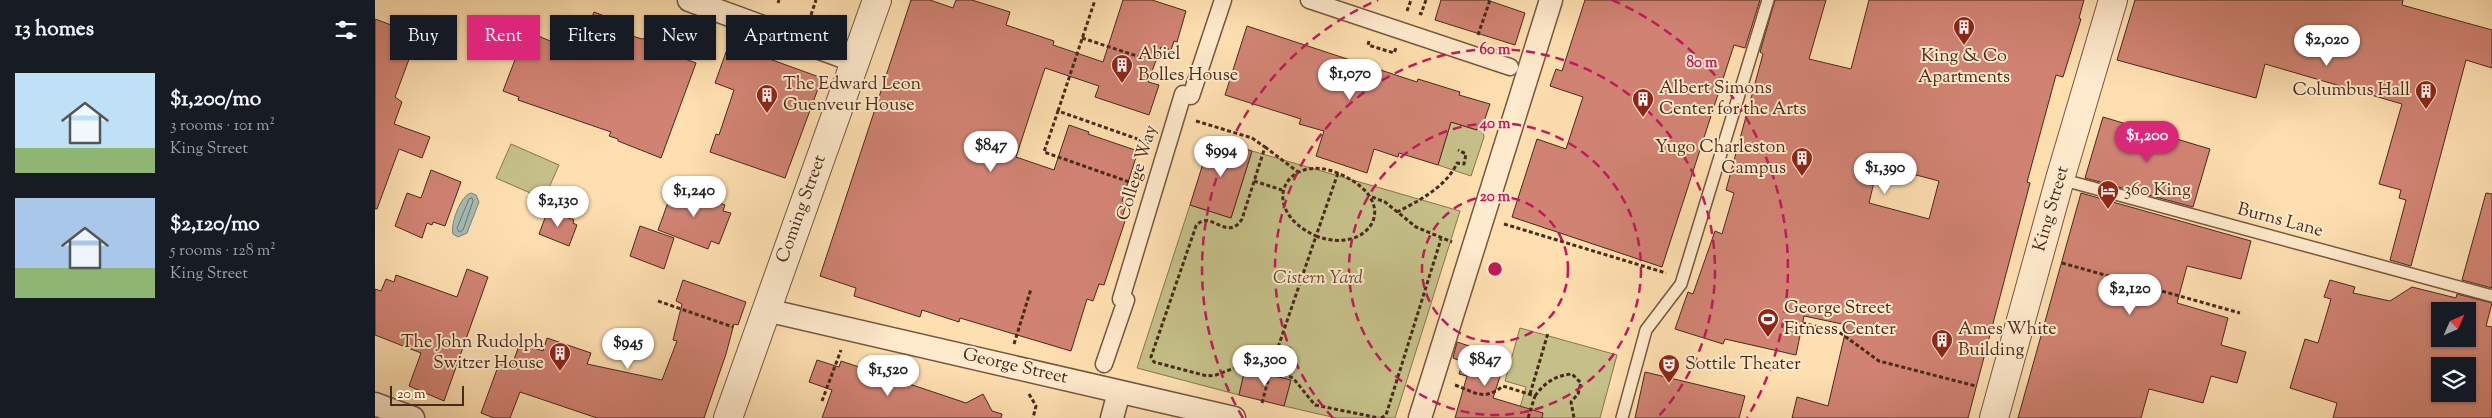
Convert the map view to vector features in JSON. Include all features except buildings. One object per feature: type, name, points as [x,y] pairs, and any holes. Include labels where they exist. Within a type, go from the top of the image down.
[{"type":"street","points":[[689,0],[855,61]]},
{"type":"street","name":"Coming Street","points":[[728,418],[877,0]]},
{"type":"street","name":"College Way","points":[[1104,364],[1126,300],[1121,299],[1176,115],[1183,94],[1191,96],[1223,0]]},
{"type":"street","points":[[1309,0],[1510,67]]},
{"type":"street","points":[[1420,418],[1551,0]]},
{"type":"street","name":"King Street","points":[[1994,418],[2060,180],[2113,0]]},
{"type":"street","name":"George Street","points":[[766,310],[1234,418]]},
{"type":"street","points":[[1112,418],[1119,392]]},
{"type":"street","points":[[375,404],[413,418]]},
{"type":"lane","points":[[1622,418],[1646,330],[1678,288],[1683,277],[1768,0]]},
{"type":"lane","name":"Burns Lane","points":[[2060,180],[2492,296]]},
{"type":"path","points":[[811,15],[816,0]]},
{"type":"path","points":[[1095,0],[1044,152],[1153,190]]},
{"type":"path","points":[[1408,9],[1421,14],[1425,0]]},
{"type":"path","points":[[1480,57],[1486,40],[1478,37],[1490,0]]},
{"type":"path","points":[[1082,38],[1143,58]]},
{"type":"path","points":[[1058,111],[1166,149]]},
{"type":"path","points":[[1176,115],[1252,138],[1299,172]]},
{"type":"path","points":[[1265,147],[1242,219],[1237,227],[1231,229],[1206,220],[1200,221],[1196,226],[1151,357],[1154,362],[1207,376],[1216,375],[1245,364],[1270,369],[1293,378],[1315,405],[1380,418],[1386,415],[1441,239]]},
{"type":"path","points":[[1397,212],[1413,204],[1442,183],[1451,175],[1457,163],[1464,164],[1466,154],[1458,150]]},
{"type":"path","points":[[1372,197],[1376,210],[1375,220],[1363,233],[1339,240],[1326,240],[1307,232],[1286,212],[1281,201],[1282,190],[1288,180],[1299,172],[1310,169],[1338,173],[1354,180],[1372,197],[1385,202],[1416,227],[1441,239],[1455,242]]},
{"type":"path","points":[[1262,404],[1270,369],[1338,173]]},
{"type":"path","points":[[1254,181],[1282,190]]},
{"type":"path","points":[[1504,224],[1683,277]]},
{"type":"path","points":[[2057,262],[2240,313]]},
{"type":"path","points":[[1014,345],[1031,289]]},
{"type":"path","points":[[657,301],[741,330]]},
{"type":"path","points":[[1803,323],[1839,332],[1879,361],[1982,387]]},
{"type":"path","points":[[1530,394],[1548,333]]},
{"type":"path","points":[[822,401],[842,347]]},
{"type":"path","points":[[1529,418],[1535,396],[1550,380],[1561,375],[1572,374],[1581,383],[1578,394],[1571,402],[1574,418]]},
{"type":"path","points":[[1452,383],[1482,395],[1489,396],[1503,386],[1535,396]]},
{"type":"path","points":[[1027,392],[1036,406],[1033,418]]},
{"type":"green space","points":[[1451,122],[1476,130],[1478,126],[1482,127],[1484,137],[1471,176],[1438,165]]},
{"type":"green space","points":[[511,144],[559,165],[544,199],[496,178]]},
{"type":"green space","name":"Cistern Yard","points":[[1252,151],[1460,211],[1395,418],[1336,418],[1284,406],[1291,380],[1245,369],[1239,395],[1137,368],[1190,205],[1231,218]]},
{"type":"green space","points":[[1520,328],[1617,355],[1600,418],[1517,418],[1526,387],[1505,381]]},
{"type":"water","points":[[471,193],[476,195],[479,202],[467,233],[458,237],[453,234],[455,217],[460,204]]},
{"type":"place","name":"King & Co Apartments","points":[[1964,46]]},
{"type":"place","name":"Abiel Bolles House","points":[[1122,84]]},
{"type":"place","name":"Columbus Hall","points":[[2426,110]]},
{"type":"place","name":"The Edward Leon Guenveur House","points":[[767,114]]},
{"type":"place","name":"Albert Simons Center for the Arts","points":[[1643,118]]},
{"type":"place","name":"Yugo Charleston Campus","points":[[1802,177]]},
{"type":"place","name":"360 King","points":[[2108,210]]},
{"type":"place","name":"George Street Fitness Center","points":[[1768,338]]},
{"type":"place","name":"Ames White Building","points":[[1942,359]]},
{"type":"place","name":"The John Rudolph Switzer House","points":[[560,372]]},
{"type":"place","name":"Sottile Theater","points":[[1669,384]]}]
